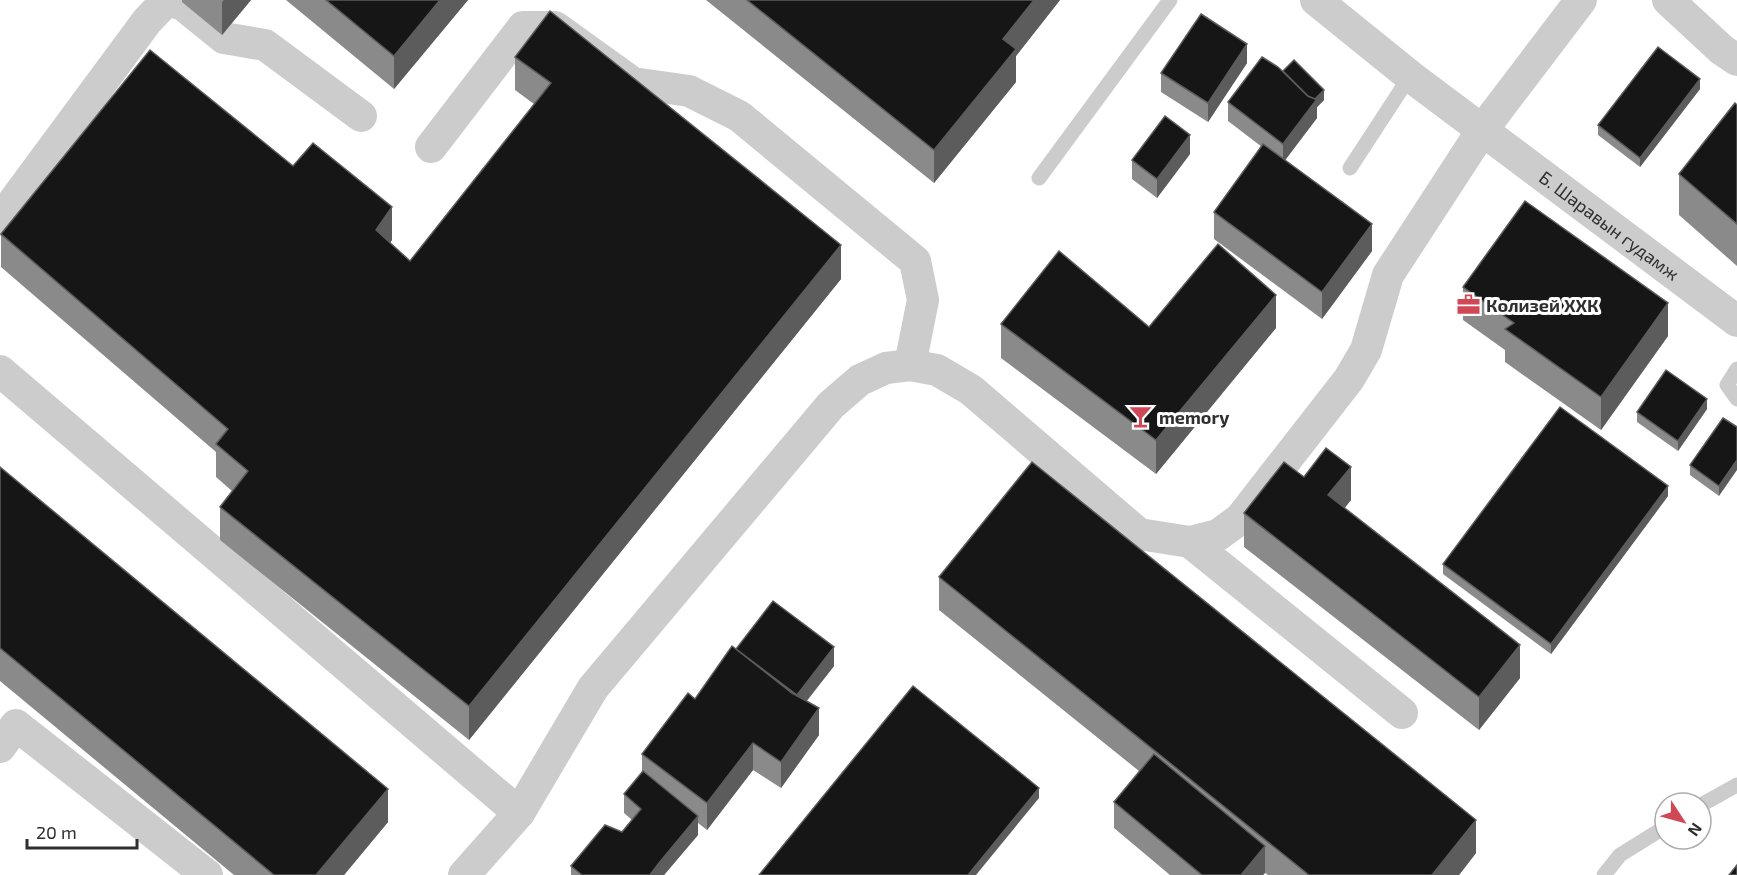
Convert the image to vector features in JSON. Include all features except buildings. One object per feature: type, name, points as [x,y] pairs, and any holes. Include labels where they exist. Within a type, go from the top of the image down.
[{"type":"street","name":"Б. Шаравын гудамж","points":[[1316,0],[1410,76],[1737,321]]},
{"type":"street","points":[[464,875],[519,813],[593,688],[831,405],[860,380],[886,368],[910,365],[938,370],[971,390],[1139,534],[1190,542],[1218,535],[1240,519],[1349,379],[1366,350],[1388,275],[1483,129],[1581,0]]},
{"type":"street","points":[[1668,0],[1722,50],[1737,60]]},
{"type":"street","points":[[0,219],[147,21],[166,1],[182,4],[224,38],[265,45],[361,116]]},
{"type":"street","points":[[431,147],[523,27],[555,27],[633,83],[689,92],[740,116],[915,261],[923,300],[910,365]]},
{"type":"street","points":[[0,371],[519,813]]},
{"type":"street","points":[[1190,542],[1402,713]]},
{"type":"street","points":[[5,728],[207,875]]},
{"type":"lane","points":[[1039,178],[1170,0]]},
{"type":"lane","points":[[1350,168],[1410,76]]},
{"type":"lane","points":[[1737,369],[1727,385],[1737,399]]},
{"type":"lane","points":[[1713,798],[1737,785]]},
{"type":"lane","points":[[1604,875],[1620,855],[1653,834]]},
{"type":"place","name":"Колизей ХХК","points":[[1468,305]]},
{"type":"place","name":"memory","points":[[1141,417]]}]
